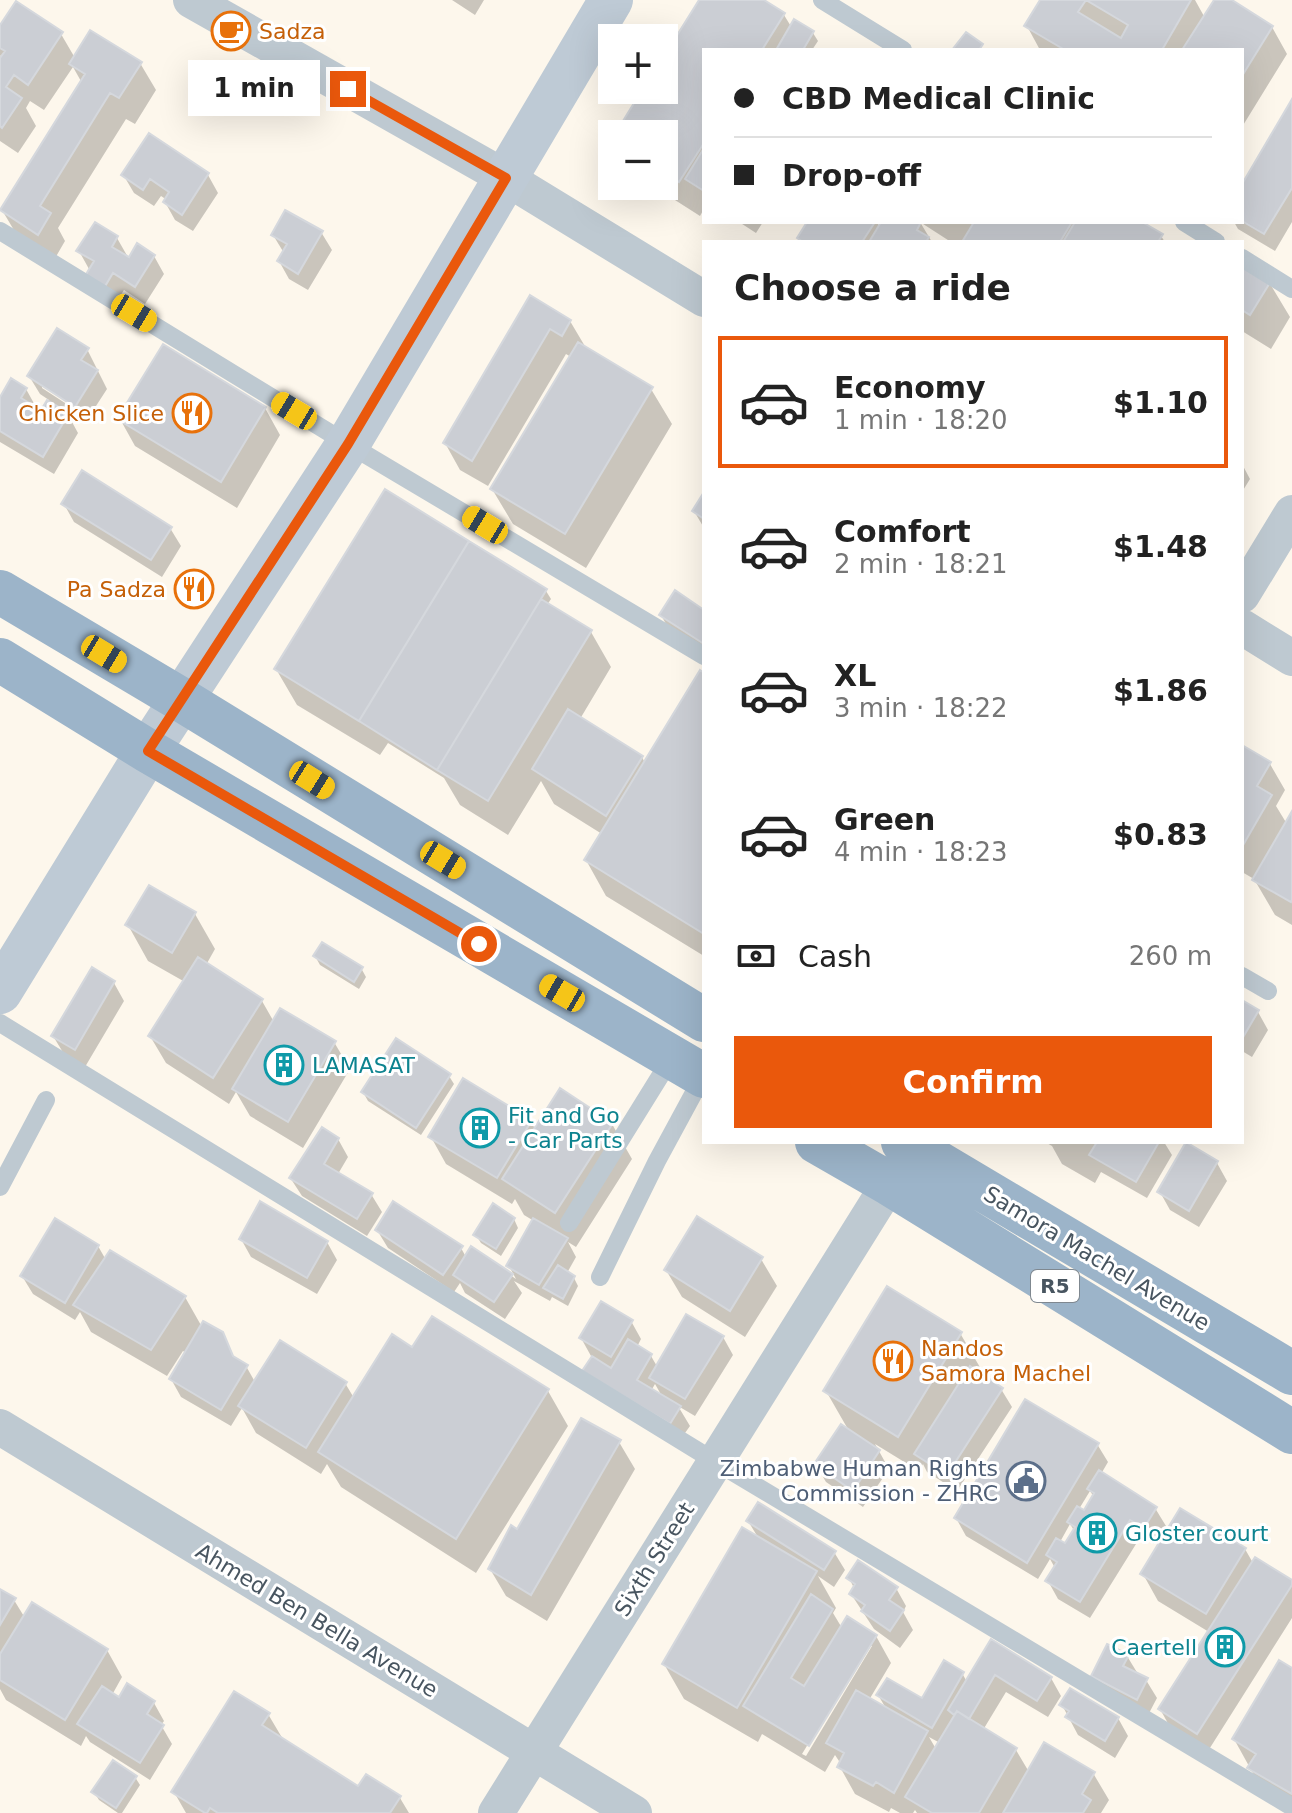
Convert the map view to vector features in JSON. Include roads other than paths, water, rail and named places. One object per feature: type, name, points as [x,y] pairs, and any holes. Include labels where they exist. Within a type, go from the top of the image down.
[{"type":"highway","points":[[0,592],[702,1019]]},
{"type":"highway","points":[[0,660],[148,751],[693,1070]]},
{"type":"highway","name":"Samora Machel Avenue","points":[[820,1144],[1292,1432]]},
{"type":"highway","name":"Samora Machel Avenue","points":[[910,1144],[1292,1373]]},
{"type":"main road","points":[[0,992],[148,751],[348,444],[611,0]]},
{"type":"street","points":[[191,0],[506,178],[702,298]]},
{"type":"street","points":[[1244,592],[1292,513]]},
{"type":"street","points":[[1244,628],[1292,658]]},
{"type":"street","name":"Sixth Street","points":[[496,1813],[890,1184],[910,1144]]},
{"type":"street","name":"Ahmed Ben Bella Avenue","points":[[0,1427],[634,1813]]},
{"type":"lane","points":[[822,0],[900,48]]},
{"type":"lane","points":[[1187,224],[1213,240]]},
{"type":"lane","points":[[0,231],[348,444],[702,655]]},
{"type":"lane","points":[[1244,259],[1292,289]]},
{"type":"lane","points":[[1244,977],[1268,991]]},
{"type":"lane","points":[[0,1023],[716,1462],[1292,1807]]},
{"type":"lane","points":[[569,1223],[693,1070]]},
{"type":"lane","points":[[600,1277],[657,1161],[693,1070]]},
{"type":"lane","points":[[0,1187],[46,1100]]},
{"type":"place","name":"Sadza","points":[[231,31]]},
{"type":"place","name":"Chicken Slice","points":[[192,413]]},
{"type":"place","name":"Pa Sadza","points":[[194,589]]},
{"type":"place","name":"LAMASAT","points":[[284,1065]]},
{"type":"place","name":"Fit and Go - Car Parts","points":[[480,1128]]},
{"type":"place","name":"Nandos Samora Machel","points":[[893,1361]]},
{"type":"place","name":"Zimbabwe Human Rights Commission - ZHRC","points":[[1026,1481]]},
{"type":"place","name":"Gloster court","points":[[1097,1533]]},
{"type":"place","name":"Caertell","points":[[1225,1647]]}]
